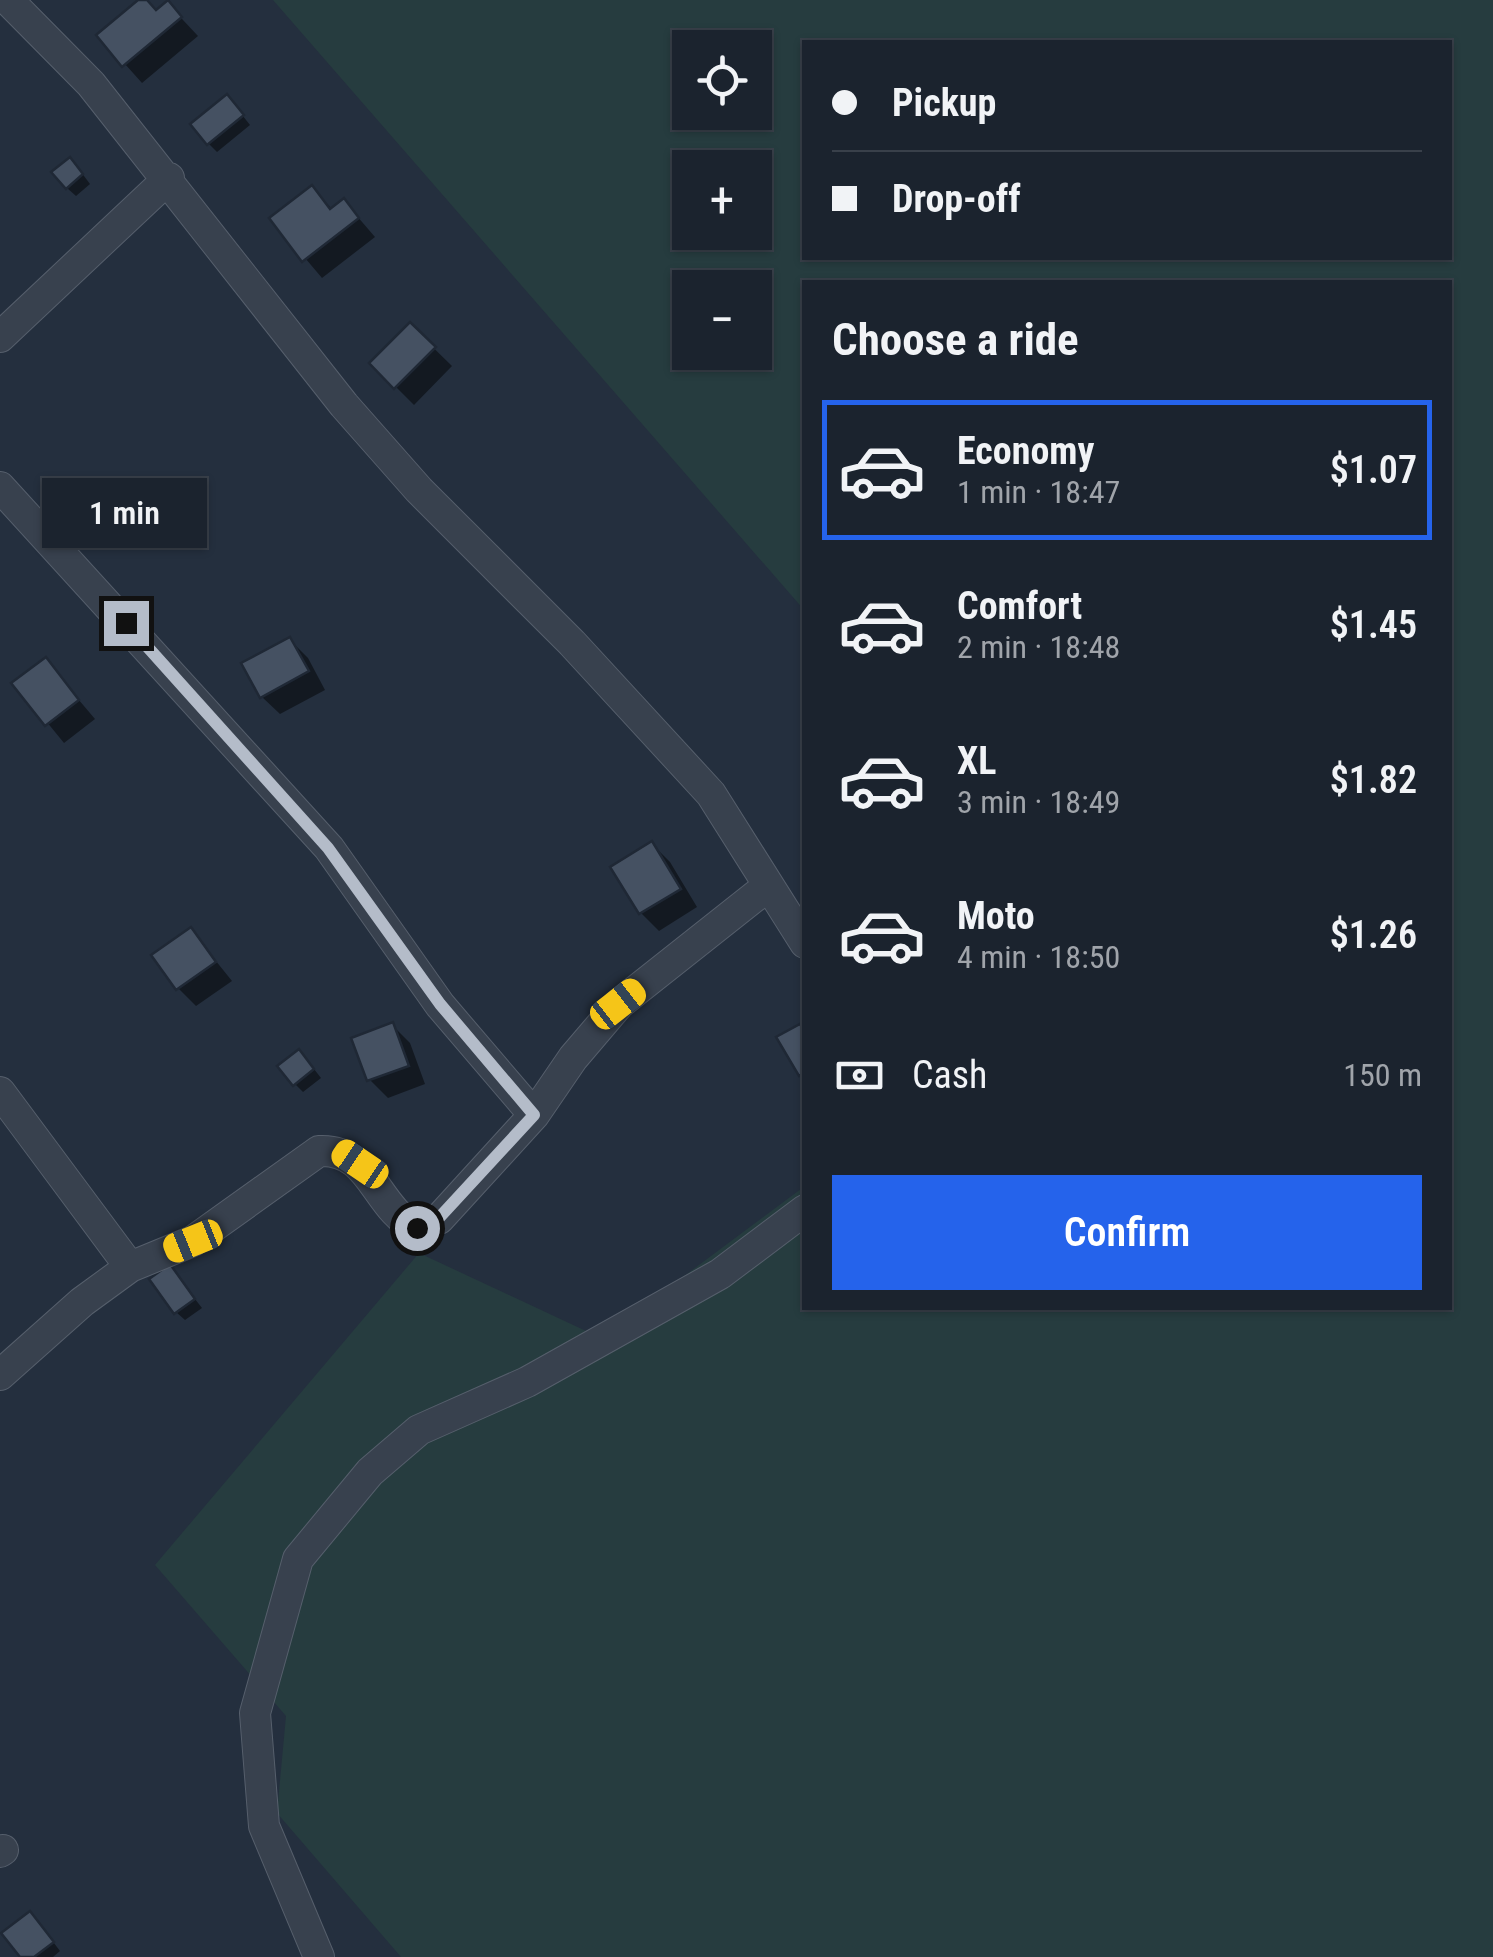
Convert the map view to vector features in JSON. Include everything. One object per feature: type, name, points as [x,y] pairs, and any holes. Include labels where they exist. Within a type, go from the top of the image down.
[{"type":"street","points":[[8,0],[92,84],[344,404],[418,490],[572,643],[711,794],[802,937]]},
{"type":"street","points":[[0,337],[169,178]]},
{"type":"street","points":[[0,487],[328,848],[440,1004],[534,1115]]},
{"type":"street","points":[[0,1374],[82,1302],[130,1267],[193,1241],[319,1151],[339,1150],[360,1164],[401,1221],[417,1228],[438,1219],[534,1115],[573,1058],[618,1004],[768,886]]},
{"type":"street","points":[[0,1092],[130,1267]]},
{"type":"street","points":[[319,1957],[264,1826],[255,1713],[298,1559],[370,1472],[419,1430],[528,1382],[720,1274],[802,1212]]},
{"type":"green space","points":[[273,0],[1493,0],[1493,1957],[401,1957],[277,1813],[286,1716],[155,1565],[419,1253],[601,1338],[802,1188],[802,1310],[1452,1310],[1452,280],[802,280],[802,608]]},
{"type":"building","points":[[138,0],[147,0],[156,10],[168,0],[182,17],[122,67],[96,35]]},
{"type":"building","points":[[227,94],[244,115],[207,145],[190,124]]},
{"type":"building","points":[[70,157],[83,174],[66,189],[51,172]]},
{"type":"building","points":[[312,185],[330,209],[344,198],[359,218],[302,262],[269,218]]},
{"type":"building","points":[[410,322],[436,347],[394,389],[369,363]]},
{"type":"building","points":[[290,637],[309,671],[260,698],[241,663]]},
{"type":"building","points":[[46,657],[79,700],[45,726],[11,683]]},
{"type":"building","points":[[652,841],[681,889],[639,914],[610,867]]},
{"type":"building","points":[[191,927],[216,962],[176,990],[151,955]]},
{"type":"building","points":[[393,1022],[409,1066],[367,1081],[351,1038]]},
{"type":"building","points":[[800,1024],[799,1076],[776,1037]]},
{"type":"building","points":[[299,1049],[314,1069],[293,1086],[277,1066]]},
{"type":"building","points":[[170,1264],[195,1299],[174,1314],[149,1279]]},
{"type":"building","points":[[30,1911],[54,1942],[34,1957],[20,1957],[1,1933]]},
{"type":"route","points":[[126,623],[328,848],[440,1004],[534,1115],[438,1219],[417,1228]]}]
